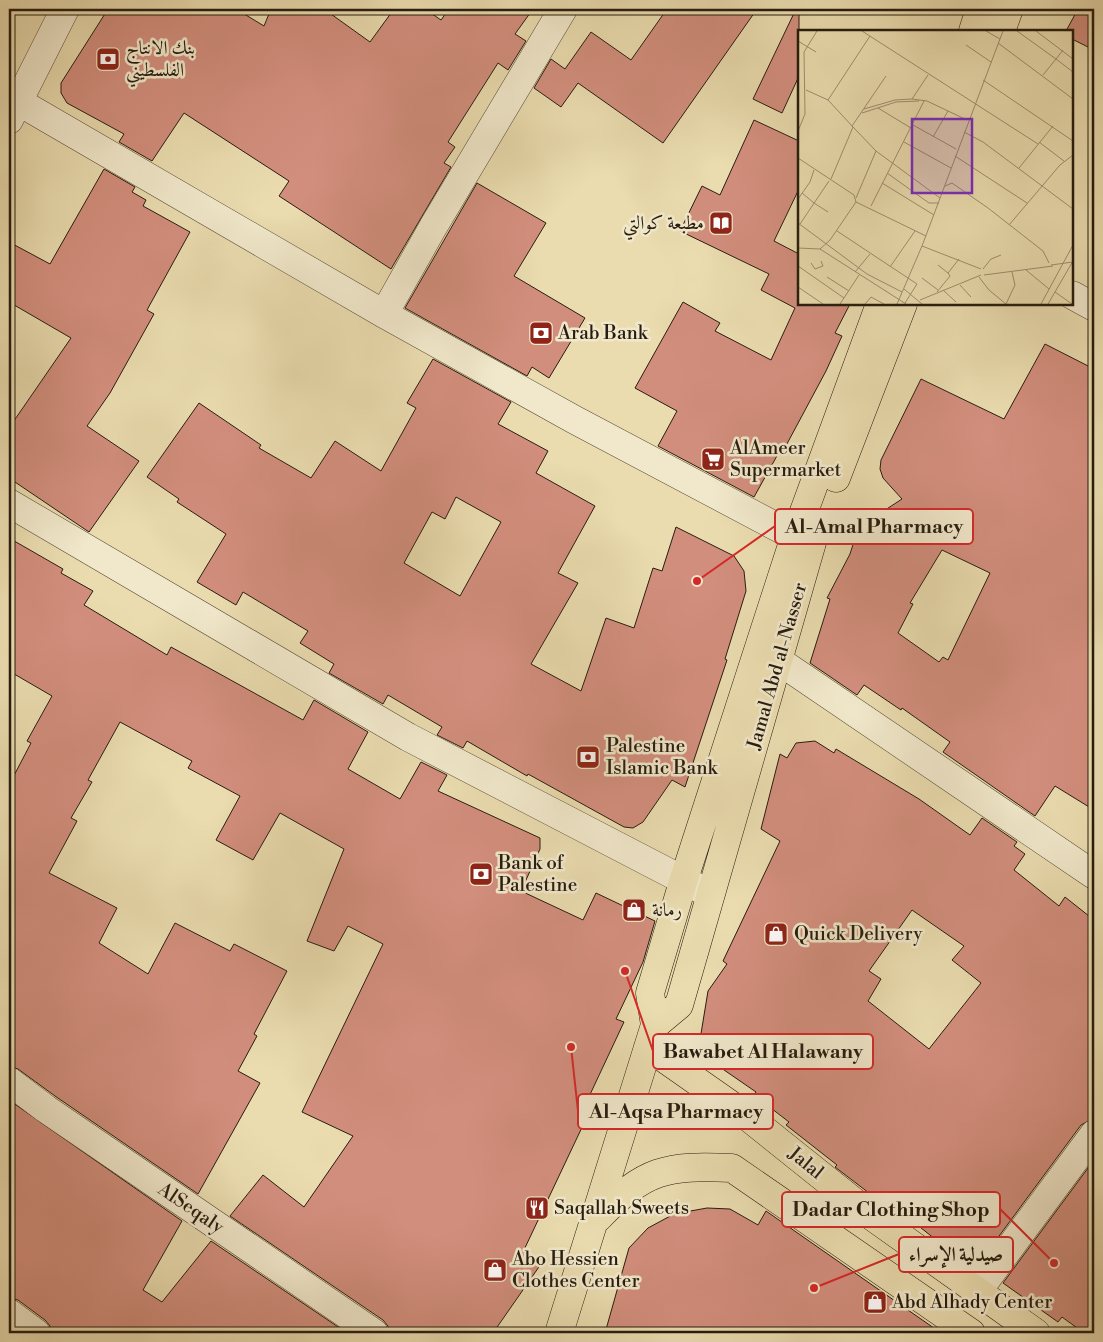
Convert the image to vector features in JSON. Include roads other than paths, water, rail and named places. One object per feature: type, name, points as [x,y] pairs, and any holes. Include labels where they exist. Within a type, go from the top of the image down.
[{"type":"main road","points":[[972,30],[980,9]]},
{"type":"main road","name":"Jamal Abd al-Nasser","points":[[652,1036],[679,1005],[779,661],[803,540],[880,305]]},
{"type":"main road","name":"Jamal Abd al-Nasser","points":[[560,1333],[652,1036],[650,993],[754,658],[904,305]]},
{"type":"main road","name":"Jalal","points":[[652,1036],[873,1217],[1036,1333]]},
{"type":"main road","points":[[596,1219],[631,1186],[662,1171],[692,1166],[732,1168],[972,1333]]},
{"type":"street","points":[[65,9],[14,111],[584,425],[803,540]]},
{"type":"street","points":[[384,314],[433,227],[563,9]]},
{"type":"street","points":[[1073,296],[1094,307]]},
{"type":"street","points":[[9,503],[408,737],[710,894]]},
{"type":"street","points":[[779,661],[1094,875]]},
{"type":"street","name":"AlSeqaly","points":[[9,1081],[54,1115],[374,1333]]},
{"type":"street","points":[[977,1292],[1094,1134]]},
{"type":"street","points":[[9,1313],[36,1333]]},
{"type":"place","name":"بنك الانتاج الفلسطيني","points":[[108,59]]},
{"type":"place","name":"مطبعة كوالتي","points":[[721,223]]},
{"type":"place","name":"Arab Bank","points":[[541,333]]},
{"type":"place","name":"AlAmeer Supermarket","points":[[713,459]]},
{"type":"place","name":"Al-Amal Pharmacy","points":[[697,581]]},
{"type":"place","name":"Palestine Islamic Bank","points":[[588,757]]},
{"type":"place","name":"Bank of Palestine","points":[[481,874]]},
{"type":"place","name":"رمانة","points":[[634,910]]},
{"type":"place","name":"Quick Delivery","points":[[776,934]]},
{"type":"place","name":"Bawabet Al Halawany","points":[[625,971]]},
{"type":"place","name":"Al-Aqsa Pharmacy","points":[[571,1047]]},
{"type":"place","name":"Saqallah Sweets","points":[[537,1208]]},
{"type":"place","name":"Dadar Clothing Shop","points":[[1054,1263]]},
{"type":"place","name":"Abo Hessien Clothes Center","points":[[495,1270]]},
{"type":"place","name":"صيدلية الإسراء","points":[[814,1288]]},
{"type":"place","name":"Abd Alhady Center","points":[[875,1302]]}]
